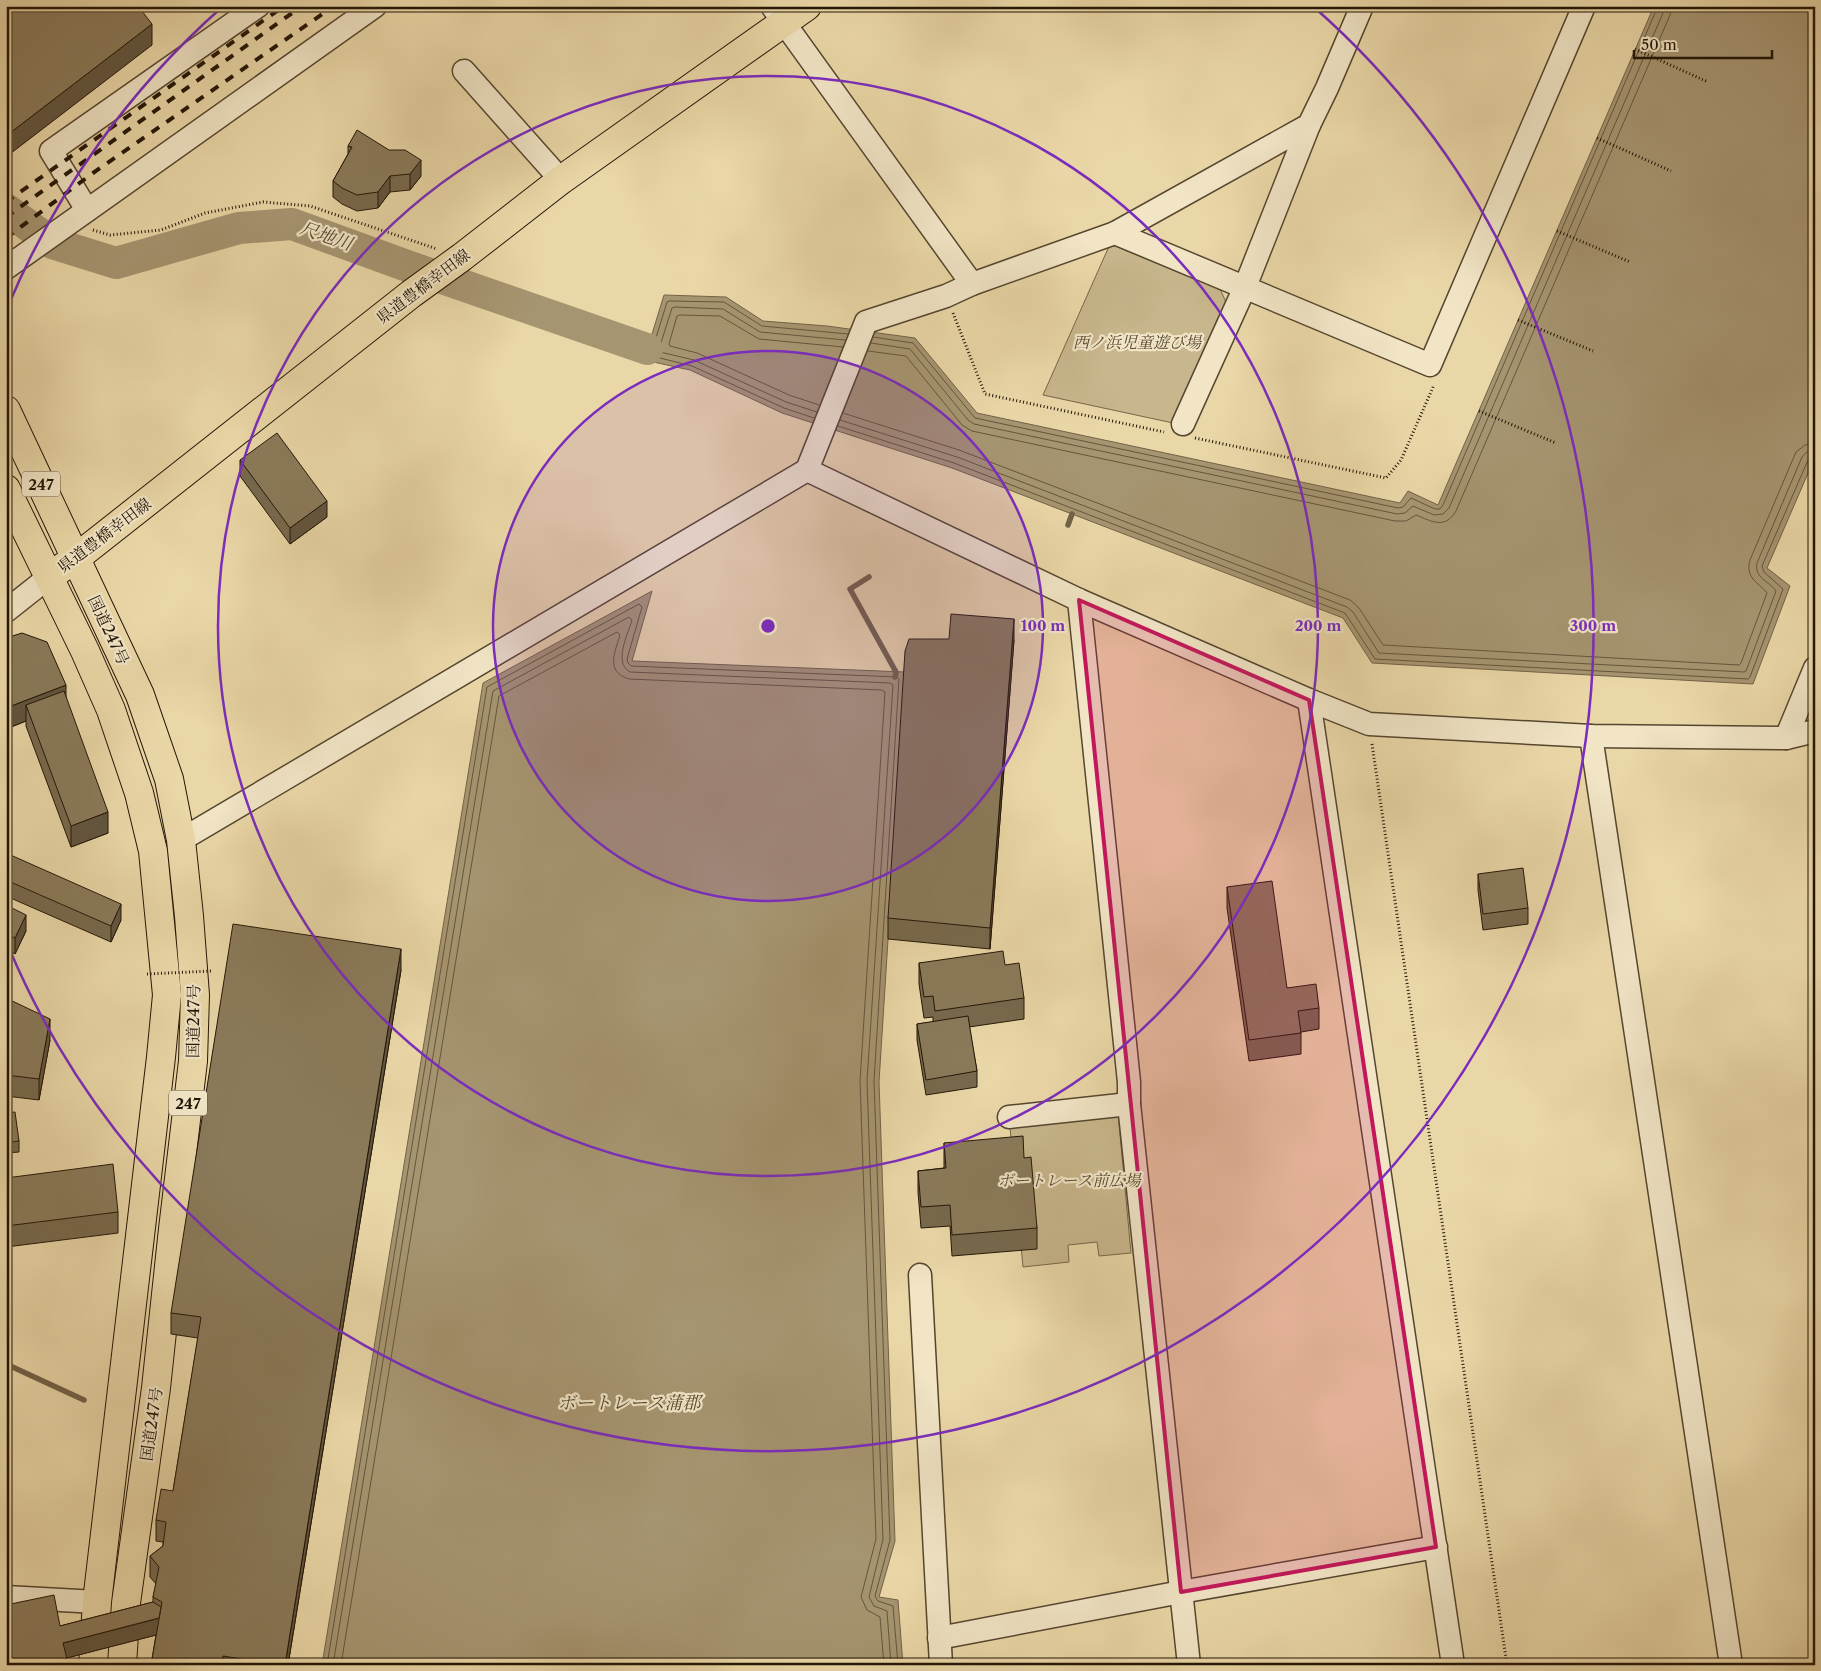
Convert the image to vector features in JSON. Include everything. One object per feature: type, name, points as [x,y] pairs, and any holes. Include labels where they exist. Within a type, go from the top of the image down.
[{"type":"main road","name":"県道豊橋幸田線","points":[[49,577],[76,558],[411,294],[778,15],[807,6]]},
{"type":"main road","name":"国道247号","points":[[6,410],[140,696],[169,779],[181,840],[189,916],[194,995],[193,1061],[172,1229],[156,1388],[126,1603],[122,1665]]},
{"type":"main road","name":"国道247号","points":[[6,488],[111,710],[139,794],[153,851],[166,995],[161,1056],[97,1602],[93,1665]]},
{"type":"street","points":[[77,217],[51,152],[258,6]]},
{"type":"street","points":[[6,268],[374,6]]},
{"type":"street","points":[[1183,424],[1245,287],[1309,125],[1362,6]]},
{"type":"street","points":[[1115,233],[1430,365],[1584,6]]},
{"type":"street","points":[[778,15],[972,284]]},
{"type":"street","points":[[464,71],[561,180]]},
{"type":"street","points":[[181,840],[807,470],[866,322],[946,296],[972,284],[1115,233],[1309,125]]},
{"type":"street","points":[[807,470],[1079,600],[1309,700],[1369,724],[1591,736],[1786,738],[1815,731]]},
{"type":"street","points":[[6,611],[49,577]]},
{"type":"street","points":[[1079,600],[1129,1104],[1189,1665]]},
{"type":"street","points":[[1786,738],[1815,668]]},
{"type":"street","points":[[1309,700],[1453,1665]]},
{"type":"street","points":[[1591,736],[1731,1665]]},
{"type":"street","points":[[1009,1117],[1129,1104]]},
{"type":"street","points":[[920,1275],[941,1665]]},
{"type":"street","points":[[940,1638],[1181,1592],[1436,1547]]},
{"type":"street","points":[[6,1597],[97,1602]]},
{"type":"path","points":[[1635,49],[1708,82]]},
{"type":"path","points":[[1597,138],[1671,171]]},
{"type":"path","points":[[77,217],[91,229],[110,234],[161,230],[205,213],[263,202],[310,206],[456,261]]},
{"type":"path","points":[[1557,231],[1630,262]]},
{"type":"path","points":[[1518,320],[1593,351]]},
{"type":"path","points":[[1479,411],[1556,443]]},
{"type":"path","points":[[1369,724],[1507,1665]]},
{"type":"path","points":[[147,974],[211,971]]},
{"type":"highlighted area","points":[[1079,600],[1309,700],[1436,1547],[1181,1592]]},
{"type":"green space","name":"西ノ浜児童遊び場","points":[[1110,244],[1220,289],[1226,302],[1173,423],[1043,395]]},
{"type":"green space","name":"ボートレース前広場","points":[[1118,1113],[1131,1253],[1099,1256],[1097,1242],[1068,1245],[1069,1262],[1023,1267],[1009,1117]]},
{"type":"water","points":[[1654,6],[1815,6],[1815,457],[1767,568],[1790,586],[1753,684],[1372,663],[1343,618],[952,468],[782,413],[690,370],[644,360],[664,295],[726,297],[763,321],[827,326],[915,338],[977,413],[1400,503],[1408,491],[1438,505]]},
{"type":"water","name":"ボートレース蒲郡","points":[[652,591],[632,661],[905,672],[879,1082],[895,1541],[879,1597],[898,1600],[903,1665],[322,1665],[483,683]]},
{"type":"building","points":[[6,6],[138,6],[152,24],[6,136]]},
{"type":"building","points":[[357,130],[389,150],[405,150],[421,160],[410,174],[390,176],[378,192],[357,195],[342,188],[333,181],[352,147],[348,146]]},
{"type":"building","points":[[277,433],[327,501],[290,528],[240,460]]},
{"type":"building","points":[[951,614],[1014,619],[990,928],[888,918],[905,651],[909,639],[949,639]]},
{"type":"building","points":[[22,633],[47,642],[66,685],[6,708],[6,638]]},
{"type":"building","points":[[64,691],[108,812],[71,826],[26,705]]},
{"type":"building","points":[[6,853],[121,904],[111,926],[6,880]]},
{"type":"building","points":[[1523,868],[1528,908],[1483,914],[1478,874]]},
{"type":"building","points":[[1272,881],[1287,988],[1316,984],[1319,1008],[1298,1011],[1301,1033],[1249,1040],[1227,887]]},
{"type":"building","points":[[6,905],[26,915],[15,938],[6,933]]},
{"type":"building","points":[[233,924],[401,949],[285,1665],[223,1656],[222,1665],[151,1665],[162,1602],[153,1597],[159,1567],[150,1556],[163,1546],[166,1522],[156,1520],[161,1489],[173,1491],[201,1317],[171,1313]]},
{"type":"building","points":[[1003,951],[1005,965],[1019,963],[1024,998],[935,1011],[933,996],[924,997],[919,963]]},
{"type":"building","points":[[6,998],[50,1019],[39,1079],[6,1075]]},
{"type":"building","points":[[968,1016],[977,1071],[926,1080],[917,1024]]},
{"type":"building","points":[[15,1112],[19,1141],[6,1143],[6,1113]]},
{"type":"building","points":[[1023,1136],[1024,1158],[1031,1157],[1037,1228],[952,1235],[950,1205],[921,1207],[918,1171],[946,1168],[944,1143]]},
{"type":"building","points":[[113,1164],[118,1212],[6,1226],[6,1178]]},
{"type":"building","points":[[54,1595],[60,1626],[153,1602],[161,1607],[159,1618],[63,1643],[67,1659],[37,1665],[6,1665],[6,1605]]},
{"type":"waterway","name":"尺地川","points":[[6,209],[52,243],[116,263],[239,228],[292,224],[647,349]]},
{"type":"waterway","points":[[1068,525],[1072,514]]},
{"type":"waterway","points":[[869,577],[850,589],[896,672],[895,677]]},
{"type":"waterway","points":[[6,1364],[84,1400]]},
{"type":"railway","points":[[6,202],[284,6]]},
{"type":"railway","points":[[6,217],[302,6]]},
{"type":"railway","points":[[6,238],[93,173],[334,6]]}]
